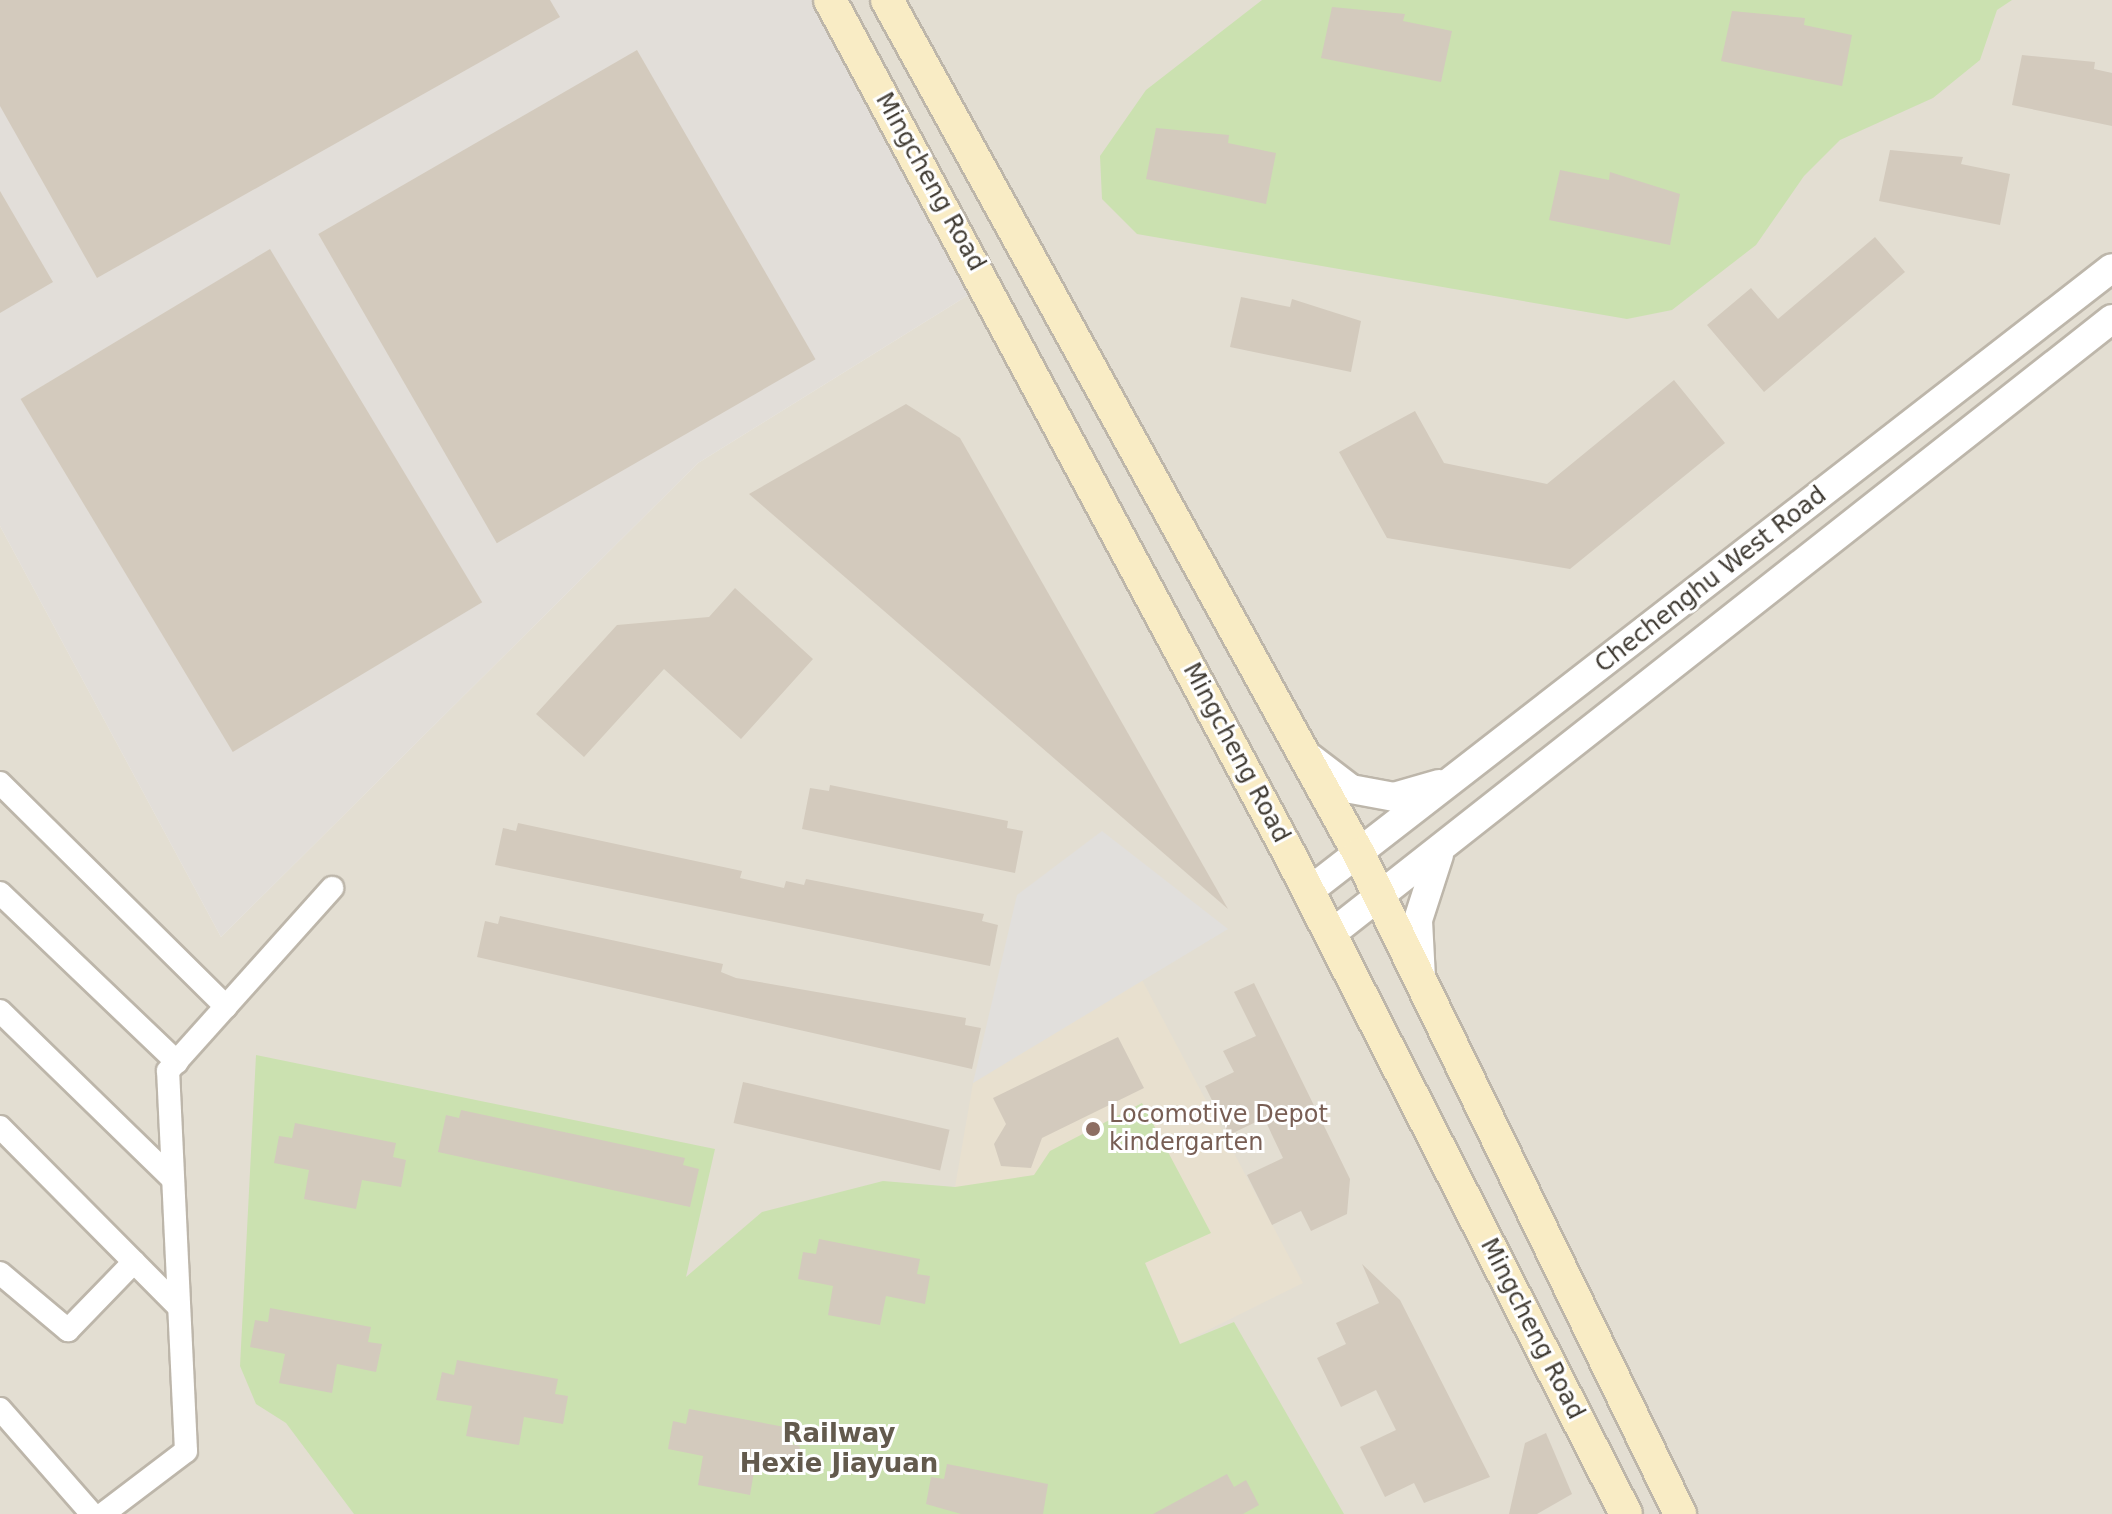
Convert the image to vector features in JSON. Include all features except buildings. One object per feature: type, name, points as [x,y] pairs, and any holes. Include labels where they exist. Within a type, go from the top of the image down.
[{"type":"main road","name":"Mingcheng Road","points":[[830,0],[1309,891],[1626,1514]]},
{"type":"main road","name":"Mingcheng Road","points":[[887,0],[1359,854],[1680,1514]]},
{"type":"street","name":"Chechenghu West Road","points":[[1309,891],[2112,268]]},
{"type":"street","name":"Chechenghu West Road","points":[[1331,934],[2112,319]]},
{"type":"street","points":[[1302,752],[1351,789],[1394,797],[1455,780]]},
{"type":"street","points":[[0,783],[226,1007]]},
{"type":"street","points":[[1421,983],[1418,920],[1442,849]]},
{"type":"street","points":[[103,1514],[186,1451],[168,1071],[332,888]]},
{"type":"street","points":[[0,893],[177,1062]]},
{"type":"street","points":[[0,1011],[173,1179]]},
{"type":"street","points":[[0,1127],[179,1307]]},
{"type":"street","points":[[0,1273],[68,1330],[134,1262]]},
{"type":"street","points":[[0,1409],[92,1514]]},
{"type":"shaded area","points":[[0,0],[840,0],[986,284],[698,463],[221,937],[0,526]]},
{"type":"shaded area","points":[[840,0],[2112,0],[2112,1514],[0,1514],[0,526],[221,937],[698,463],[986,284]]},
{"type":"shaded area","points":[[1102,831],[1228,929],[973,1083],[1017,895]]},
{"type":"shaded area","name":"Locomotive Depot kindergarten","points":[[1141,978],[1303,1283],[1180,1344],[1128,1222],[955,1187],[973,1083]]},
{"type":"green space","points":[[1262,0],[2012,0],[1997,10],[1980,60],[1933,98],[1840,140],[1804,176],[1756,245],[1672,310],[1627,319],[1137,234],[1102,199],[1100,156],[1146,90]]},
{"type":"green space","points":[[256,1055],[715,1149],[686,1277],[762,1212],[883,1181],[955,1187],[1034,1175],[1050,1151],[1142,1103],[1211,1233],[1145,1263],[1180,1344],[1234,1322],[1344,1514],[354,1514],[286,1423],[256,1404],[240,1366]]},
{"type":"place","name":"Locomotive Depot kindergarten","points":[[1093,1129]]},
{"type":"district","name":"Railway Hexie Jiayuan","points":[[839,1449]]}]
